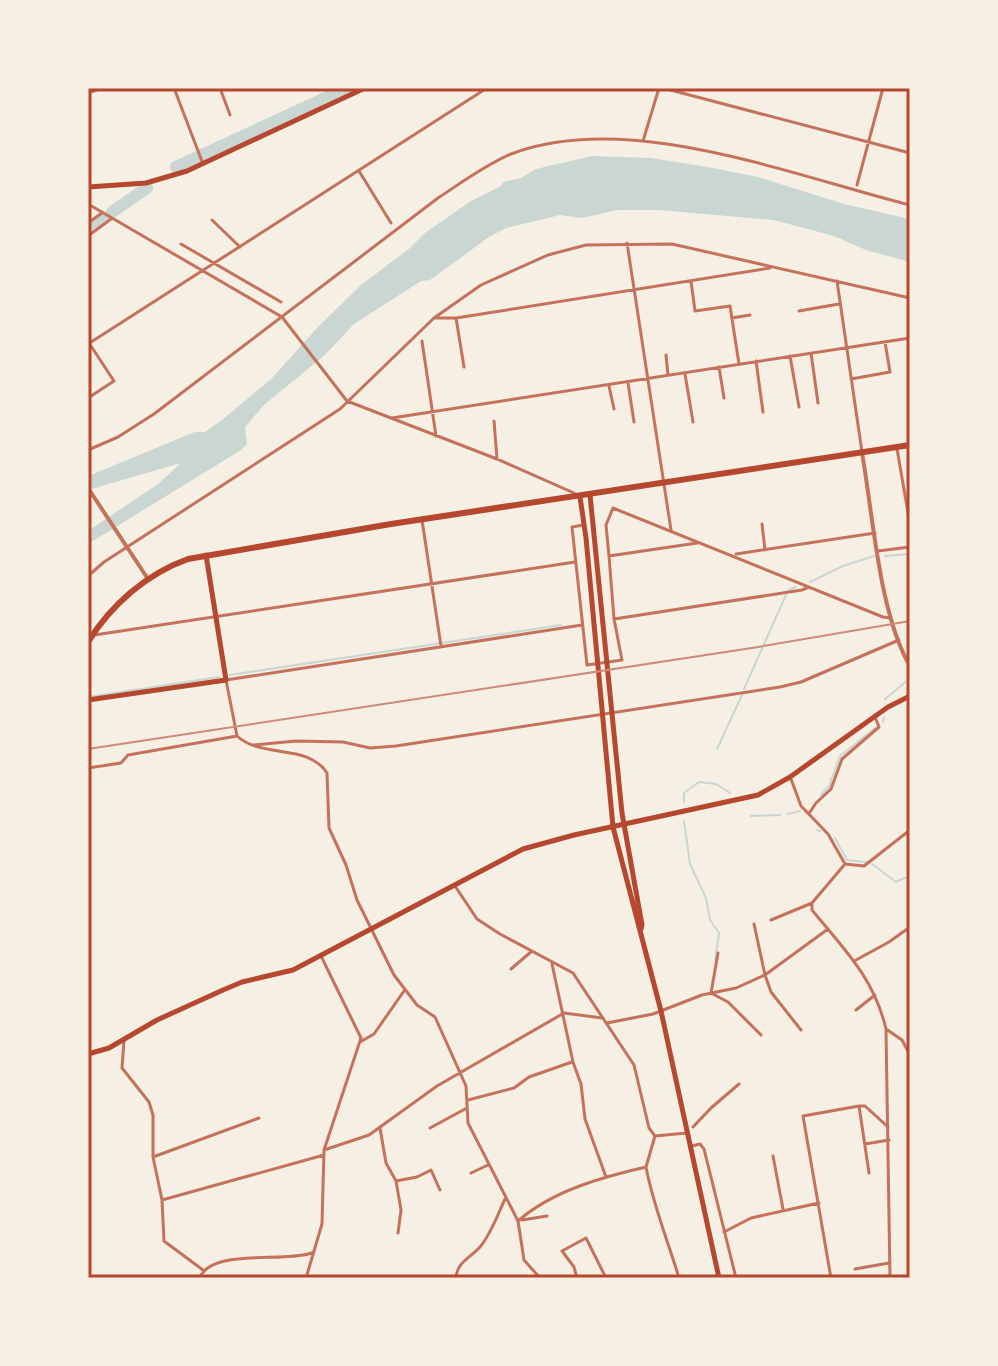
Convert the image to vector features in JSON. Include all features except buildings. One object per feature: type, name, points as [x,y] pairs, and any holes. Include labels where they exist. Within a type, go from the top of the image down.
[{"type":"highway","points":[[88,639],[126,595],[148,579],[175,564],[206,555],[910,445]]},
{"type":"main road","points":[[88,187],[146,183],[177,175],[365,88]]},
{"type":"main road","points":[[590,495],[618,776],[641,929]]},
{"type":"main road","points":[[580,497],[613,827],[690,1130],[690,1146],[719,1278]]},
{"type":"main road","points":[[88,700],[226,680],[206,555]]},
{"type":"main road","points":[[88,1054],[109,1048],[172,1012],[242,982],[293,970],[523,849],[747,798],[769,789],[875,716],[910,696]]},
{"type":"street","points":[[88,93],[102,88]]},
{"type":"street","points":[[174,88],[203,164]]},
{"type":"street","points":[[220,88],[230,115]]},
{"type":"street","points":[[88,398],[114,381],[89,343],[487,88]]},
{"type":"street","points":[[643,141],[661,88],[910,153]]},
{"type":"street","points":[[857,185],[883,88]]},
{"type":"street","points":[[88,450],[118,437],[154,414],[284,319],[438,198],[508,155],[581,140],[643,141],[710,151],[910,205]]},
{"type":"street","points":[[359,171],[391,223]]},
{"type":"street","points":[[88,204],[284,319],[347,401],[563,486],[580,497]]},
{"type":"street","points":[[88,223],[102,213]]},
{"type":"street","points":[[88,236],[112,218]]},
{"type":"street","points":[[212,220],[240,247]]},
{"type":"street","points":[[627,243],[671,530]]},
{"type":"street","points":[[181,244],[281,302]]},
{"type":"street","points":[[88,576],[125,545],[340,409],[434,318],[481,285],[523,265],[586,245],[672,244],[910,298]]},
{"type":"street","points":[[434,318],[456,318],[774,267]]},
{"type":"street","points":[[691,281],[695,311],[730,306],[739,364]]},
{"type":"street","points":[[837,281],[878,551],[891,618],[910,666]]},
{"type":"street","points":[[799,311],[840,304]]},
{"type":"street","points":[[732,318],[750,315]]},
{"type":"street","points":[[456,318],[464,367]]},
{"type":"street","points":[[392,418],[910,338]]},
{"type":"street","points":[[422,341],[436,436]]},
{"type":"street","points":[[851,379],[890,372],[885,342]]},
{"type":"street","points":[[811,353],[818,403]]},
{"type":"street","points":[[666,355],[668,375]]},
{"type":"street","points":[[790,356],[799,407]]},
{"type":"street","points":[[756,361],[763,412]]},
{"type":"street","points":[[719,367],[724,398]]},
{"type":"street","points":[[685,373],[693,422]]},
{"type":"street","points":[[628,382],[634,422]]},
{"type":"street","points":[[609,384],[614,409]]},
{"type":"street","points":[[494,421],[497,459]]},
{"type":"street","points":[[897,447],[910,524]]},
{"type":"street","points":[[88,488],[148,579]]},
{"type":"street","points":[[585,525],[572,527],[587,665],[622,660],[614,619],[607,523],[613,508],[891,618]]},
{"type":"street","points":[[422,520],[441,644]]},
{"type":"street","points":[[594,524],[607,523]]},
{"type":"street","points":[[762,524],[765,550]]},
{"type":"street","points":[[732,555],[875,533]]},
{"type":"street","points":[[609,556],[700,543]]},
{"type":"street","points":[[878,551],[910,547]]},
{"type":"street","points":[[88,639],[431,582],[575,562]]},
{"type":"street","points":[[614,619],[809,587]]},
{"type":"street","points":[[540,1278],[524,1260],[518,1221],[468,1123],[466,1086],[435,1017],[417,1005],[404,990],[357,900],[346,865],[329,828],[326,815],[328,786],[324,768],[306,758],[249,745],[237,736],[226,680],[441,644],[582,625]]},
{"type":"street","points":[[249,745],[296,741],[343,742],[370,748],[396,746],[780,687],[801,682],[899,639]]},
{"type":"street","points":[[810,812],[831,789],[842,759],[879,727],[875,716]]},
{"type":"street","points":[[88,768],[121,763],[128,755],[237,736]]},
{"type":"street","points":[[790,777],[801,806],[804,811],[810,812]]},
{"type":"street","points":[[810,812],[813,820],[828,834],[845,864]]},
{"type":"street","points":[[845,864],[864,866],[910,830]]},
{"type":"street","points":[[771,920],[812,903],[845,864]]},
{"type":"street","points":[[454,885],[477,919],[573,973],[634,1065],[649,1128],[655,1136]]},
{"type":"street","points":[[812,903],[812,910],[856,960],[875,995],[886,1029],[890,1278]]},
{"type":"street","points":[[754,924],[771,992],[801,1030]]},
{"type":"street","points":[[856,960],[910,927]]},
{"type":"street","points":[[162,1200],[324,1153],[369,1135],[437,1086],[564,1013],[605,1021],[661,1011],[711,993],[736,988],[765,975],[828,929]]},
{"type":"street","points":[[511,969],[532,951]]},
{"type":"street","points":[[711,993],[718,953]]},
{"type":"street","points":[[306,1278],[322,1224],[324,1153],[361,1038],[321,955]]},
{"type":"street","points":[[552,962],[573,1062],[581,1084],[585,1119],[606,1177]]},
{"type":"street","points":[[360,1042],[374,1034],[404,990]]},
{"type":"street","points":[[711,993],[728,1002],[761,1035]]},
{"type":"street","points":[[856,1010],[875,995]]},
{"type":"street","points":[[886,1029],[902,1040],[910,1055]]},
{"type":"street","points":[[123,1039],[122,1068],[149,1102],[153,1115],[153,1157],[162,1200],[164,1241],[203,1270]]},
{"type":"street","points":[[468,1100],[514,1088],[529,1077],[573,1062]]},
{"type":"street","points":[[655,1136],[690,1130],[739,1084]]},
{"type":"street","points":[[859,1106],[869,1173]]},
{"type":"street","points":[[831,1278],[803,1116],[865,1106],[889,1127]]},
{"type":"street","points":[[430,1128],[467,1108]]},
{"type":"street","points":[[153,1157],[259,1118]]},
{"type":"street","points":[[380,1128],[386,1163],[396,1181],[401,1210],[398,1233]]},
{"type":"street","points":[[655,1136],[646,1167],[652,1199],[679,1278]]},
{"type":"street","points":[[865,1144],[889,1140]]},
{"type":"street","points":[[690,1146],[700,1144],[704,1149],[736,1278]]},
{"type":"street","points":[[773,1156],[783,1209]]},
{"type":"street","points":[[471,1173],[488,1165]]},
{"type":"street","points":[[518,1221],[534,1207],[606,1177],[646,1167]]},
{"type":"street","points":[[396,1181],[417,1177],[431,1170],[440,1190]]},
{"type":"street","points":[[456,1278],[461,1264],[481,1246],[505,1199]]},
{"type":"street","points":[[724,1232],[751,1218],[819,1203]]},
{"type":"street","points":[[518,1221],[547,1216]]},
{"type":"street","points":[[577,1278],[574,1267],[562,1251],[586,1238],[606,1278]]},
{"type":"street","points":[[200,1278],[203,1270],[234,1258],[271,1259],[312,1253]]},
{"type":"street","points":[[855,1269],[889,1263]]},
{"type":"shaded area","points":[[592,156],[651,158],[713,168],[758,177],[844,204],[910,219],[910,262],[866,250],[834,236],[774,220],[659,210],[617,210],[582,218],[560,215],[506,228],[430,280],[421,281],[354,324],[326,354],[264,405],[245,427],[247,444],[241,450],[88,544],[88,531],[158,484],[181,463],[88,490],[88,476],[195,432],[205,432],[222,420],[270,380],[361,285],[425,233],[471,201],[501,186],[503,182],[521,178],[536,169]]},
{"type":"waterway","points":[[176,167],[347,88]]},
{"type":"waterway","points":[[112,212],[147,188]]},
{"type":"waterway","points":[[88,229],[104,218]]},
{"type":"waterway","points":[[885,556],[910,554]]},
{"type":"waterway","points":[[810,582],[843,566],[874,556]]},
{"type":"waterway","points":[[789,590],[796,587]]},
{"type":"waterway","points":[[744,689],[786,595]]},
{"type":"waterway","points":[[230,675],[561,625]]},
{"type":"waterway","points":[[88,697],[219,677]]},
{"type":"waterway","points":[[885,699],[909,679]]},
{"type":"waterway","points":[[717,749],[742,695]]},
{"type":"waterway","points":[[883,722],[884,718]]},
{"type":"waterway","points":[[821,795],[829,786],[840,756],[875,728]]},
{"type":"waterway","points":[[684,802],[684,793],[699,782],[716,784],[730,793]]},
{"type":"waterway","points":[[788,814],[800,811]]},
{"type":"waterway","points":[[751,816],[780,815]]},
{"type":"waterway","points":[[684,821],[690,864],[706,898],[710,920],[719,933],[715,960]]},
{"type":"waterway","points":[[835,838],[847,860],[866,862]]},
{"type":"waterway","points":[[872,864],[896,882],[910,878]]},
{"type":"railway","points":[[88,749],[910,621]]}]
